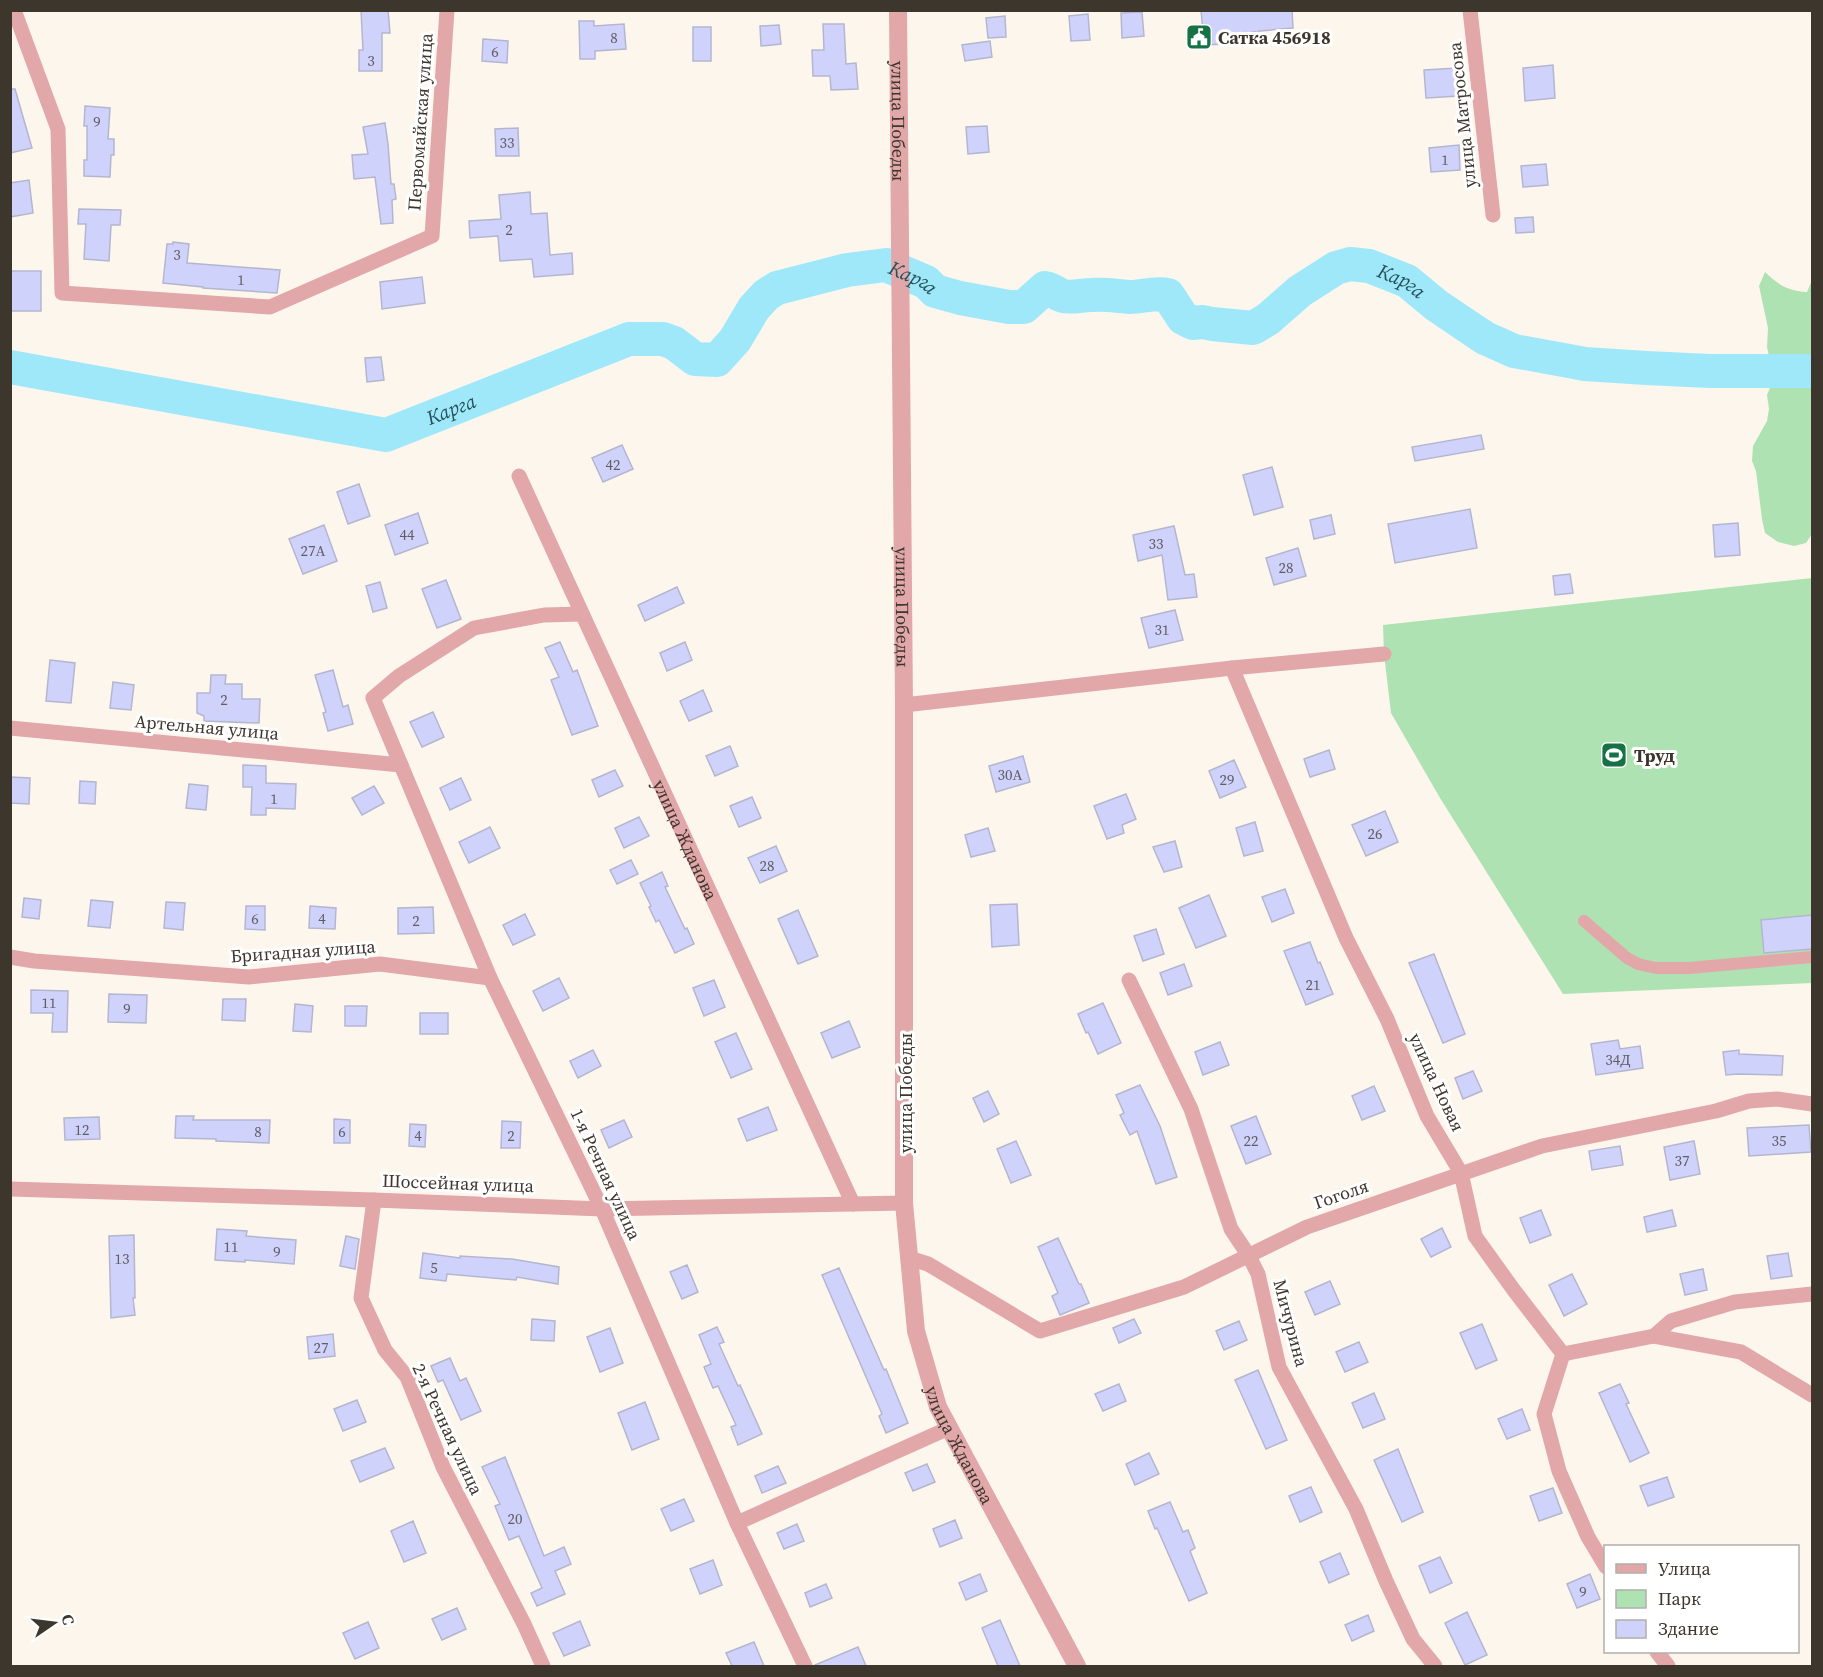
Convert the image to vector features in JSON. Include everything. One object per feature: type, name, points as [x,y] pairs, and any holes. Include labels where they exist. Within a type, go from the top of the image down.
[{"type":"street","name":"Первомайская улица","points":[[14,10],[58,129],[62,293],[270,307],[432,236],[447,10]]},
{"type":"street","name":"улица Победы","points":[[898,10],[902,242],[904,1203]]},
{"type":"street","name":"улица Матросова","points":[[1470,10],[1493,215]]},
{"type":"street","name":"улица Жданова","points":[[519,476],[853,1204]]},
{"type":"street","name":"1-я Речная улица","points":[[582,614],[544,615],[474,628],[399,676],[373,698],[490,978],[602,1209],[737,1523],[805,1666]]},
{"type":"street","points":[[904,705],[1232,668],[1384,654]]},
{"type":"street","name":"улица Новая","points":[[1232,668],[1346,938],[1387,1019],[1427,1116],[1461,1173],[1475,1236],[1563,1354]]},
{"type":"street","name":"Артельная улица","points":[[10,728],[401,765]]},
{"type":"street","points":[[1584,921],[1627,958],[1638,964],[1656,968],[1689,968],[1812,957]]},
{"type":"street","name":"Бригадная улица","points":[[10,957],[34,961],[249,977],[380,964],[490,978]]},
{"type":"street","name":"Мичурина","points":[[1129,980],[1191,1109],[1231,1229],[1258,1274],[1279,1367],[1356,1509],[1413,1639],[1435,1666]]},
{"type":"street","name":"Гоголя","points":[[909,1258],[928,1264],[1040,1331],[1184,1287],[1307,1227],[1542,1146],[1716,1111],[1749,1101],[1777,1099],[1812,1104]]},
{"type":"street","name":"Шоссейная улица","points":[[10,1189],[602,1209],[904,1203]]},
{"type":"street","name":"2-я Речная улица","points":[[374,1200],[361,1298],[385,1350],[406,1377],[443,1467],[524,1624],[543,1666]]},
{"type":"street","name":"улица Жданова","points":[[904,1203],[916,1331],[938,1407],[1077,1666]]},
{"type":"street","points":[[1654,1336],[1671,1321],[1735,1302],[1812,1294]]},
{"type":"street","points":[[1604,1565],[1587,1537],[1559,1471],[1544,1414],[1563,1354],[1654,1336],[1742,1352],[1812,1395]]},
{"type":"street","points":[[737,1523],[949,1428]]},
{"type":"street","points":[[1658,1653],[1668,1666]]},
{"type":"green space","points":[[1765,272],[1784,287],[1794,290],[1807,292],[1812,280],[1812,534],[1806,543],[1794,546],[1778,542],[1765,533],[1756,471],[1752,461],[1753,446],[1767,421],[1769,409],[1767,395],[1774,378],[1767,347],[1768,328],[1759,286]]},
{"type":"green space","name":"Труд","points":[[1812,578],[1812,983],[1563,994],[1440,798],[1391,713],[1383,625]]},
{"type":"building","points":[[361,10],[388,10],[390,33],[382,33],[382,71],[359,71],[359,50],[363,50]]},
{"type":"building","points":[[1201,10],[1292,10],[1293,28],[1226,37],[1227,44],[1204,45]]},
{"type":"building","points":[[1142,12],[1144,36],[1122,38],[1121,13]]},
{"type":"building","points":[[1088,14],[1090,40],[1071,41],[1069,16]]},
{"type":"building","points":[[1005,16],[1006,37],[988,38],[986,18]]},
{"type":"building","points":[[579,21],[594,21],[594,26],[624,24],[626,49],[595,51],[595,59],[580,59]]},
{"type":"building","points":[[823,24],[844,24],[846,64],[856,63],[858,89],[831,90],[830,76],[813,76],[812,50],[824,50]]},
{"type":"building","points":[[779,25],[781,44],[761,46],[760,26]]},
{"type":"building","points":[[693,27],[711,27],[711,61],[693,61]]},
{"type":"building","points":[[483,39],[508,41],[507,63],[482,61]]},
{"type":"building","points":[[990,41],[992,57],[965,61],[962,45]]},
{"type":"building","points":[[1553,65],[1555,98],[1525,101],[1523,68]]},
{"type":"building","points":[[1457,68],[1459,96],[1426,98],[1424,70]]},
{"type":"building","points":[[10,89],[15,89],[32,148],[10,153]]},
{"type":"building","points":[[85,106],[110,108],[108,139],[114,139],[114,155],[111,155],[110,177],[84,176],[84,160],[87,160]]},
{"type":"building","points":[[385,123],[391,184],[394,184],[396,199],[392,200],[393,223],[381,224],[375,177],[354,179],[352,155],[368,154],[363,127]]},
{"type":"building","points":[[987,126],[989,152],[968,154],[966,127]]},
{"type":"building","points":[[518,128],[519,156],[496,156],[495,129]]},
{"type":"building","points":[[1459,145],[1460,170],[1431,172],[1429,148]]},
{"type":"building","points":[[1546,164],[1548,185],[1523,187],[1521,166]]},
{"type":"building","points":[[29,180],[33,213],[10,217],[10,183]]},
{"type":"building","points":[[530,192],[531,214],[547,213],[550,255],[572,253],[573,274],[534,277],[532,259],[500,261],[498,236],[470,238],[469,221],[501,219],[499,195]]},
{"type":"building","points":[[79,209],[121,210],[120,225],[111,225],[109,261],[84,259],[86,224],[78,224]]},
{"type":"building","points":[[1533,217],[1534,232],[1516,233],[1515,218]]},
{"type":"building","points":[[173,242],[189,244],[187,263],[280,270],[277,293],[163,283],[167,244],[173,244]]},
{"type":"building","points":[[10,271],[41,271],[41,311],[10,311]]},
{"type":"building","points":[[422,277],[425,303],[382,309],[380,282]]},
{"type":"building","points":[[381,357],[384,380],[367,382],[365,358]]},
{"type":"building","points":[[1481,435],[1484,449],[1415,461],[1412,447]]},
{"type":"building","points":[[622,445],[633,469],[603,482],[592,458]]},
{"type":"building","points":[[1272,467],[1283,507],[1254,515],[1243,475]]},
{"type":"building","points":[[359,484],[370,516],[348,524],[337,492]]},
{"type":"building","points":[[1470,509],[1477,548],[1395,563],[1388,524]]},
{"type":"building","points":[[418,513],[428,543],[395,555],[385,525]]},
{"type":"building","points":[[1331,515],[1335,534],[1314,539],[1310,520]]},
{"type":"building","points":[[1738,523],[1740,555],[1715,557],[1713,525]]},
{"type":"building","points":[[324,525],[337,561],[303,574],[289,539]]},
{"type":"building","points":[[1174,526],[1185,575],[1194,574],[1197,597],[1168,600],[1162,555],[1138,561],[1133,535]]},
{"type":"building","points":[[1298,548],[1306,576],[1274,585],[1266,558]]},
{"type":"building","points":[[1570,574],[1573,593],[1555,595],[1553,576]]},
{"type":"building","points":[[446,580],[461,619],[437,628],[422,589]]},
{"type":"building","points":[[380,582],[387,608],[373,612],[366,586]]},
{"type":"building","points":[[677,587],[684,603],[645,621],[638,605]]},
{"type":"building","points":[[1175,610],[1183,640],[1149,648],[1141,618]]},
{"type":"building","points":[[560,642],[573,672],[577,670],[598,726],[572,735],[551,680],[559,677],[545,648]]},
{"type":"building","points":[[685,642],[692,660],[667,671],[660,653]]},
{"type":"building","points":[[50,660],[75,663],[71,703],[46,701]]},
{"type":"building","points":[[333,670],[343,707],[348,705],[353,724],[328,731],[323,713],[326,712],[315,675]]},
{"type":"building","points":[[211,675],[226,675],[225,684],[242,684],[242,699],[260,699],[259,723],[204,721],[204,716],[197,713],[197,693],[210,693]]},
{"type":"building","points":[[113,682],[134,685],[131,710],[110,708]]},
{"type":"building","points":[[703,690],[712,711],[689,721],[680,701]]},
{"type":"building","points":[[433,712],[444,737],[422,747],[410,722]]},
{"type":"building","points":[[730,746],[738,766],[715,776],[706,756]]},
{"type":"building","points":[[1329,750],[1335,769],[1310,777],[1304,759]]},
{"type":"building","points":[[1023,756],[1030,782],[996,792],[989,766]]},
{"type":"building","points":[[1234,760],[1246,787],[1220,798],[1209,771]]},
{"type":"building","points":[[243,765],[266,766],[266,783],[296,784],[295,809],[266,808],[266,815],[251,815],[252,787],[243,787]]},
{"type":"building","points":[[615,770],[623,786],[599,797],[592,780]]},
{"type":"building","points":[[10,777],[30,778],[29,804],[10,803]]},
{"type":"building","points":[[461,778],[471,800],[450,810],[440,788]]},
{"type":"building","points":[[80,781],[96,782],[95,804],[79,803]]},
{"type":"building","points":[[189,784],[208,786],[206,810],[186,808]]},
{"type":"building","points":[[374,786],[384,803],[362,815],[352,798]]},
{"type":"building","points":[[1126,794],[1136,819],[1122,825],[1124,833],[1107,839],[1094,806]]},
{"type":"building","points":[[752,797],[761,818],[739,827],[730,806]]},
{"type":"building","points":[[1385,811],[1398,842],[1366,856],[1352,825]]},
{"type":"building","points":[[639,817],[649,836],[624,848],[615,828]]},
{"type":"building","points":[[1255,822],[1263,851],[1244,856],[1236,828]]},
{"type":"building","points":[[490,827],[500,848],[469,863],[459,842]]},
{"type":"building","points":[[988,828],[995,851],[971,857],[965,835]]},
{"type":"building","points":[[1175,841],[1182,867],[1164,872],[1153,847]]},
{"type":"building","points":[[776,846],[787,871],[760,883],[748,858]]},
{"type":"building","points":[[631,860],[638,874],[617,884],[610,870]]},
{"type":"building","points":[[662,872],[668,886],[665,887],[694,944],[675,953],[659,920],[656,922],[640,883]]},
{"type":"building","points":[[1285,889],[1294,913],[1272,922],[1262,897]]},
{"type":"building","points":[[1209,895],[1226,936],[1196,948],[1179,908]]},
{"type":"building","points":[[24,898],[41,900],[39,919],[22,917]]},
{"type":"building","points":[[91,900],[113,902],[110,928],[88,926]]},
{"type":"building","points":[[166,902],[185,903],[183,930],[164,928]]},
{"type":"building","points":[[1017,904],[1019,945],[992,947],[990,905]]},
{"type":"building","points":[[246,906],[265,906],[265,930],[245,929]]},
{"type":"building","points":[[310,906],[336,908],[335,929],[309,928]]},
{"type":"building","points":[[433,907],[434,933],[398,934],[398,908]]},
{"type":"building","points":[[798,910],[818,956],[798,964],[778,919]]},
{"type":"building","points":[[525,914],[535,935],[513,945],[503,925]]},
{"type":"building","points":[[1812,915],[1812,949],[1764,953],[1761,920]]},
{"type":"building","points":[[1156,929],[1164,954],[1143,961],[1134,936]]},
{"type":"building","points":[[1310,942],[1333,994],[1306,1005],[1284,951]]},
{"type":"building","points":[[1434,954],[1465,1034],[1443,1043],[1409,963]]},
{"type":"building","points":[[1184,964],[1192,986],[1168,995],[1160,973]]},
{"type":"building","points":[[559,978],[569,998],[543,1011],[533,991]]},
{"type":"building","points":[[714,980],[725,1007],[704,1016],[693,988]]},
{"type":"building","points":[[31,990],[68,991],[67,1032],[52,1032],[53,1013],[31,1013]]},
{"type":"building","points":[[109,994],[147,995],[146,1023],[108,1022]]},
{"type":"building","points":[[223,999],[246,999],[245,1021],[222,1020]]},
{"type":"building","points":[[1103,1003],[1121,1043],[1098,1054],[1078,1014]]},
{"type":"building","points":[[295,1004],[313,1006],[311,1032],[293,1031]]},
{"type":"building","points":[[345,1006],[367,1006],[366,1026],[345,1026]]},
{"type":"building","points":[[420,1013],[448,1013],[448,1034],[420,1034]]},
{"type":"building","points":[[849,1021],[860,1047],[832,1058],[821,1033]]},
{"type":"building","points":[[736,1033],[752,1069],[731,1078],[715,1042]]},
{"type":"building","points":[[1618,1040],[1620,1049],[1640,1046],[1643,1068],[1596,1075],[1591,1044]]},
{"type":"building","points":[[1220,1042],[1229,1065],[1203,1075],[1195,1052]]},
{"type":"building","points":[[593,1050],[601,1066],[578,1078],[570,1061]]},
{"type":"building","points":[[1739,1050],[1739,1054],[1783,1056],[1782,1075],[1726,1075],[1723,1052]]},
{"type":"building","points":[[1473,1071],[1482,1091],[1463,1099],[1455,1078]]},
{"type":"building","points":[[1140,1085],[1160,1126],[1177,1177],[1156,1184],[1137,1131],[1130,1135],[1120,1115],[1124,1113],[1116,1095]]},
{"type":"building","points":[[1374,1086],[1385,1111],[1362,1120],[1352,1096]]},
{"type":"building","points":[[988,1091],[999,1114],[984,1122],[973,1098]]},
{"type":"building","points":[[768,1107],[777,1130],[747,1141],[738,1119]]},
{"type":"building","points":[[176,1116],[194,1116],[193,1120],[270,1120],[269,1143],[175,1138]]},
{"type":"building","points":[[1256,1116],[1271,1154],[1246,1164],[1231,1126]]},
{"type":"building","points":[[99,1117],[100,1139],[65,1140],[64,1118]]},
{"type":"building","points":[[334,1119],[350,1120],[350,1143],[334,1143]]},
{"type":"building","points":[[624,1120],[632,1137],[609,1148],[601,1130]]},
{"type":"building","points":[[502,1121],[521,1122],[520,1148],[501,1148]]},
{"type":"building","points":[[410,1124],[426,1125],[425,1147],[409,1146]]},
{"type":"building","points":[[1809,1125],[1811,1152],[1749,1156],[1747,1128]]},
{"type":"building","points":[[1016,1141],[1031,1175],[1011,1183],[997,1149]]},
{"type":"building","points":[[1694,1141],[1700,1174],[1670,1180],[1664,1147]]},
{"type":"building","points":[[1620,1146],[1623,1165],[1592,1170],[1589,1151]]},
{"type":"building","points":[[1541,1210],[1551,1235],[1530,1243],[1520,1218]]},
{"type":"building","points":[[1672,1210],[1676,1226],[1647,1232],[1644,1217]]},
{"type":"building","points":[[1442,1228],[1451,1247],[1431,1257],[1421,1239]]},
{"type":"building","points":[[217,1229],[247,1231],[246,1236],[296,1240],[294,1264],[215,1260]]},
{"type":"building","points":[[134,1235],[135,1315],[111,1318],[109,1236]]},
{"type":"building","points":[[346,1236],[359,1239],[355,1269],[340,1266]]},
{"type":"building","points":[[1058,1238],[1089,1303],[1060,1315],[1052,1296],[1058,1293],[1038,1247]]},
{"type":"building","points":[[423,1253],[460,1258],[460,1256],[512,1259],[559,1267],[558,1284],[517,1277],[516,1280],[447,1274],[446,1281],[420,1278]]},
{"type":"building","points":[[1788,1253],[1792,1276],[1771,1279],[1767,1256]]},
{"type":"building","points":[[687,1265],[698,1292],[682,1299],[670,1272]]},
{"type":"building","points":[[839,1268],[884,1370],[886,1369],[908,1423],[886,1433],[879,1416],[882,1414],[822,1275]]},
{"type":"building","points":[[1703,1269],[1707,1290],[1685,1295],[1680,1274]]},
{"type":"building","points":[[1572,1274],[1587,1304],[1564,1316],[1549,1285]]},
{"type":"building","points":[[1330,1281],[1340,1304],[1315,1315],[1305,1292]]},
{"type":"building","points":[[532,1319],[555,1321],[554,1341],[531,1340]]},
{"type":"building","points":[[1134,1319],[1141,1333],[1119,1343],[1113,1328]]},
{"type":"building","points":[[1239,1321],[1247,1340],[1224,1350],[1216,1331]]},
{"type":"building","points":[[1482,1324],[1497,1360],[1476,1369],[1460,1333]]},
{"type":"building","points":[[717,1327],[724,1342],[719,1344],[762,1434],[738,1445],[731,1427],[736,1425],[718,1386],[713,1388],[704,1367],[711,1364],[699,1335]]},
{"type":"building","points":[[610,1328],[623,1363],[600,1372],[587,1337]]},
{"type":"building","points":[[333,1334],[335,1356],[309,1359],[307,1337]]},
{"type":"building","points":[[1359,1342],[1368,1362],[1345,1372],[1336,1352]]},
{"type":"building","points":[[450,1358],[460,1381],[466,1378],[481,1411],[461,1420],[443,1380],[438,1382],[431,1366]]},
{"type":"building","points":[[1258,1370],[1287,1440],[1266,1449],[1235,1380]]},
{"type":"building","points":[[1119,1384],[1126,1401],[1103,1411],[1095,1394]]},
{"type":"building","points":[[1620,1384],[1629,1403],[1626,1404],[1649,1453],[1630,1462],[1599,1393]]},
{"type":"building","points":[[1374,1393],[1385,1419],[1363,1428],[1352,1403]]},
{"type":"building","points":[[357,1400],[366,1422],[343,1431],[334,1409]]},
{"type":"building","points":[[645,1402],[659,1439],[632,1450],[618,1413]]},
{"type":"building","points":[[1522,1409],[1530,1430],[1507,1439],[1498,1419]]},
{"type":"building","points":[[385,1448],[394,1468],[360,1482],[351,1461]]},
{"type":"building","points":[[1398,1449],[1423,1512],[1402,1522],[1374,1460]]},
{"type":"building","points":[[1149,1453],[1159,1474],[1135,1485],[1126,1464]]},
{"type":"building","points":[[505,1457],[544,1556],[564,1547],[571,1564],[555,1571],[565,1594],[537,1606],[531,1593],[542,1588],[519,1536],[509,1540],[495,1506],[500,1504],[482,1467]]},
{"type":"building","points":[[927,1464],[935,1482],[913,1491],[905,1473]]},
{"type":"building","points":[[778,1466],[786,1483],[762,1493],[755,1476]]},
{"type":"building","points":[[1667,1477],[1674,1497],[1648,1506],[1640,1486]]},
{"type":"building","points":[[1311,1487],[1322,1512],[1300,1522],[1289,1496]]},
{"type":"building","points":[[1553,1488],[1562,1513],[1539,1521],[1530,1496]]},
{"type":"building","points":[[684,1499],[694,1521],[671,1531],[661,1509]]},
{"type":"building","points":[[1170,1502],[1183,1532],[1188,1530],[1195,1548],[1190,1551],[1207,1593],[1189,1601],[1148,1511]]},
{"type":"building","points":[[955,1520],[962,1538],[940,1547],[933,1529]]},
{"type":"building","points":[[413,1521],[426,1553],[404,1562],[391,1531]]},
{"type":"building","points":[[797,1524],[804,1541],[784,1549],[777,1533]]},
{"type":"building","points":[[1340,1553],[1349,1574],[1329,1583],[1320,1562]]},
{"type":"building","points":[[1440,1557],[1452,1583],[1430,1593],[1419,1566]]},
{"type":"building","points":[[713,1560],[722,1585],[700,1594],[690,1569]]},
{"type":"building","points":[[980,1574],[987,1591],[966,1600],[959,1583]]},
{"type":"building","points":[[1590,1574],[1600,1599],[1577,1608],[1567,1584]]},
{"type":"building","points":[[826,1584],[832,1598],[810,1607],[805,1593]]},
{"type":"building","points":[[457,1608],[466,1629],[442,1640],[432,1619]]},
{"type":"building","points":[[1467,1612],[1487,1655],[1465,1665],[1445,1623]]},
{"type":"building","points":[[1368,1615],[1374,1631],[1352,1641],[1345,1625]]},
{"type":"building","points":[[1000,1620],[1020,1666],[998,1666],[982,1628]]},
{"type":"building","points":[[580,1621],[590,1645],[564,1656],[553,1633]]},
{"type":"building","points":[[368,1622],[379,1648],[355,1659],[343,1633]]},
{"type":"building","points":[[754,1642],[764,1666],[732,1666],[726,1653]]},
{"type":"building","points":[[858,1647],[866,1666],[815,1666],[815,1665]]},
{"type":"waterway","name":"Карга","points":[[10,367],[386,435],[629,339],[663,339],[674,343],[695,359],[717,360],[735,340],[754,308],[766,295],[777,288],[847,270],[886,265],[926,282],[935,291],[1009,307],[1024,307],[1045,288],[1066,297],[1101,295],[1130,297],[1163,294],[1168,295],[1183,318],[1193,323],[1203,322],[1253,328],[1268,319],[1300,291],[1336,268],[1350,264],[1369,266],[1407,281],[1436,305],[1485,338],[1514,351],[1585,364],[1710,371],[1812,371]]},
{"type":"place","name":"Сатка 456918","points":[[1199,37]]},
{"type":"place","name":"Труд","points":[[1614,755]]}]
